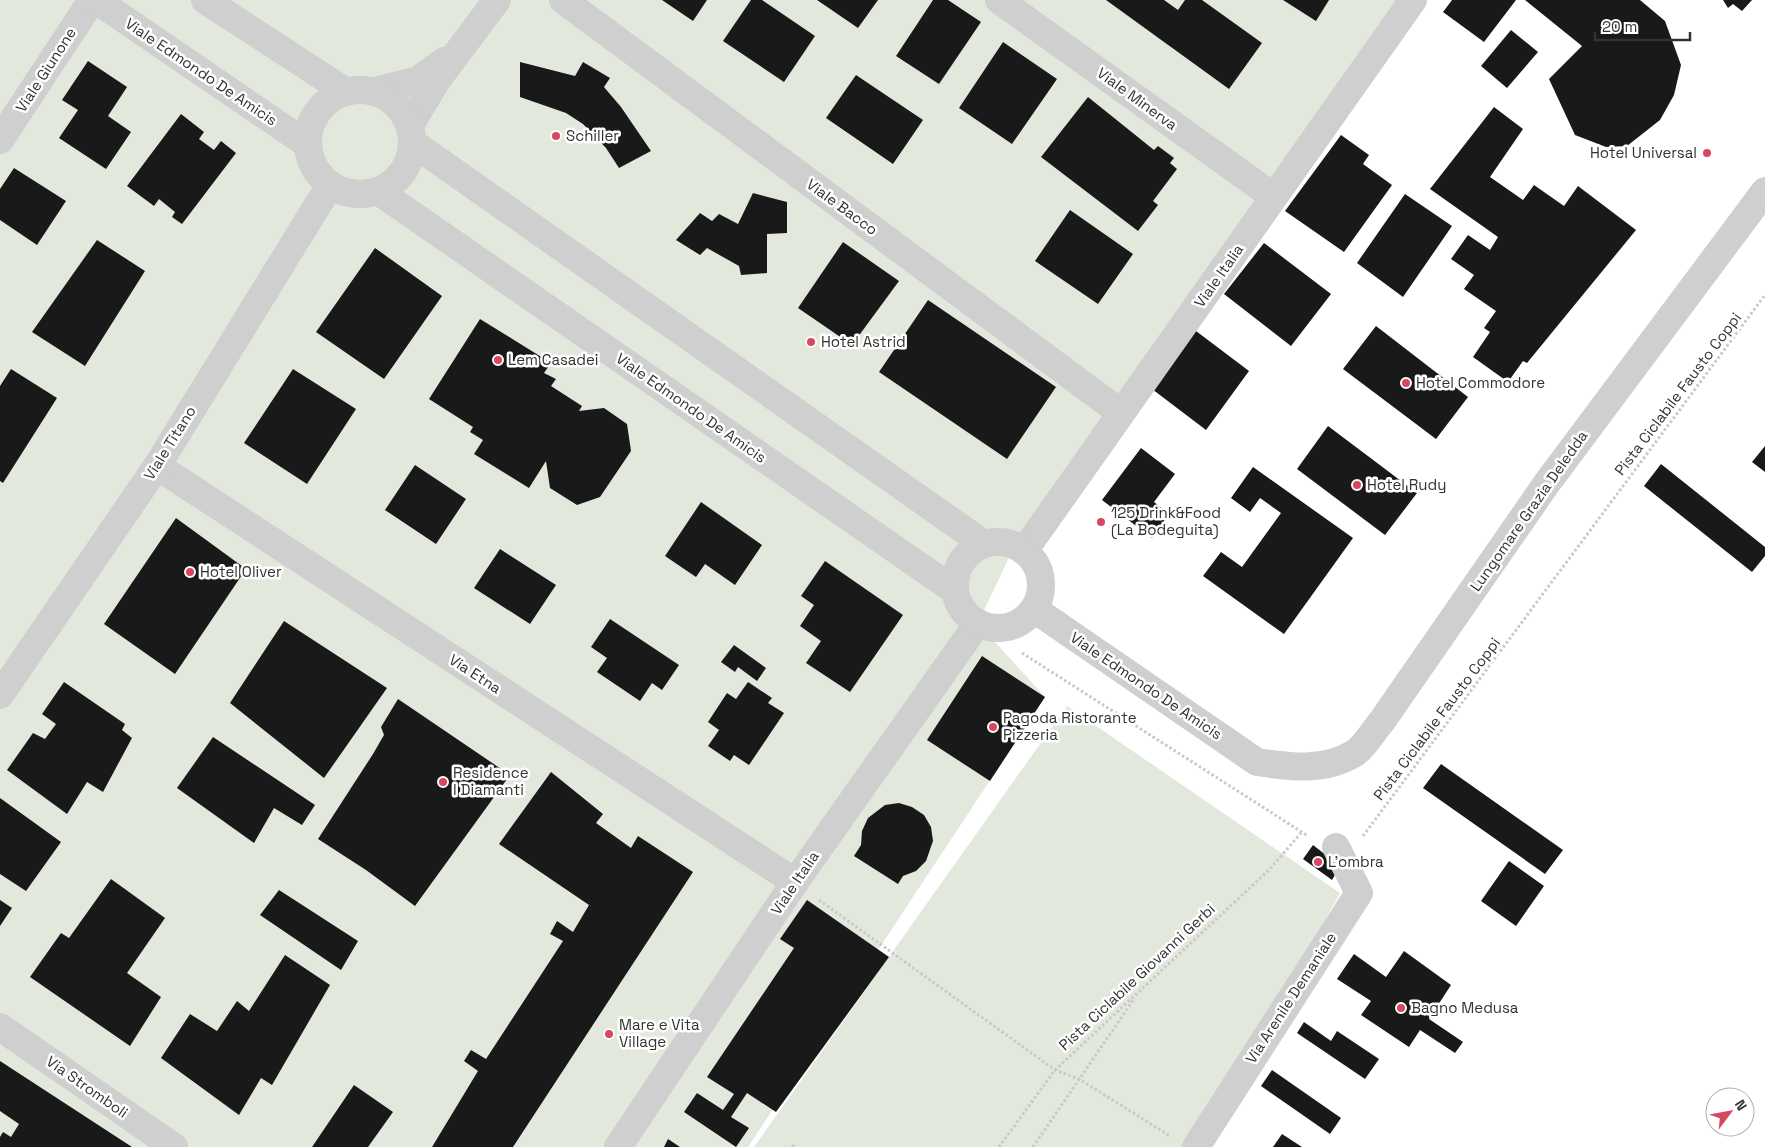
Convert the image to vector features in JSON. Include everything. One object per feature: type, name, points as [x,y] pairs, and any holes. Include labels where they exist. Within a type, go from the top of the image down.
[{"type":"street","name":"Viale Giunone","points":[[0,140],[94,0]]},
{"type":"street","name":"Viale Edmondo De Amicis","points":[[94,0],[307,144]]},
{"type":"street","points":[[205,0],[345,91]]},
{"type":"street","points":[[497,0],[437,80],[411,134],[410,159],[402,173],[392,184],[378,191],[361,194],[345,192],[330,185],[318,174],[310,160],[307,144],[310,126],[317,111],[330,98],[345,91],[360,89],[374,91],[388,97],[401,109],[411,134],[984,544]]},
{"type":"street","name":"Viale Bacco","points":[[563,0],[1121,413]]},
{"type":"street","name":"Viale Minerva","points":[[999,0],[1274,197]]},
{"type":"street","name":"Viale Italia","points":[[1024,551],[1414,0]]},
{"type":"street","points":[[374,91],[418,80],[461,48]]},
{"type":"street","name":"Viale Titano","points":[[0,695],[157,466],[330,185]]},
{"type":"street","name":"Viale Edmondo De Amicis","points":[[378,191],[954,590]]},
{"type":"street","name":"Lungomare Grazia Deledda","points":[[1257,762],[1300,768],[1328,764],[1356,752],[1382,721],[1547,483],[1765,191]]},
{"type":"street","name":"Via Etna","points":[[157,466],[795,882]]},
{"type":"street","points":[[1005,542],[1024,551],[1033,560],[1039,572],[1041,585],[1034,609],[1026,618],[1002,628],[978,623],[966,615],[958,604],[954,590],[956,573],[964,558],[984,544],[1005,542]]},
{"type":"street","name":"Viale Edmondo De Amicis","points":[[1034,609],[1257,762]]},
{"type":"street","name":"Viale Italia","points":[[618,1147],[795,882],[978,623]]},
{"type":"street","name":"Via Arenile Demaniale","points":[[1196,1147],[1359,893],[1336,847]]},
{"type":"street","name":"Via Stromboli","points":[[0,1027],[174,1147]]},
{"type":"path","name":"Pista Ciclabile Fausto Coppi","points":[[1336,847],[1364,835],[1765,295]]},
{"type":"path","points":[[1022,653],[1301,833],[1336,847]]},
{"type":"path","name":"Pista Ciclabile Giovanni Gerbi","points":[[1000,1147],[1055,1070],[1269,870],[1301,833]]},
{"type":"path","points":[[795,882],[1055,1070],[1079,1079],[1170,1137]]},
{"type":"path","points":[[1033,1147],[1137,993]]},
{"type":"shaded area","points":[[0,0],[1404,0],[1015,545],[978,623],[1045,697],[748,1147],[0,1147]]},
{"type":"shaded area","points":[[1067,706],[1340,893],[1275,1011],[1207,1147],[754,1147]]},
{"type":"building","points":[[662,0],[707,0],[693,21]]},
{"type":"building","points":[[751,0],[762,0],[815,36],[784,82],[723,41]]},
{"type":"building","points":[[817,0],[878,0],[858,28]]},
{"type":"building","points":[[933,0],[948,0],[981,22],[939,84],[896,56]]},
{"type":"building","points":[[1106,0],[1164,0],[1178,10],[1185,0],[1202,0],[1262,43],[1229,89]]},
{"type":"building","points":[[1283,0],[1329,0],[1316,21]]},
{"type":"building","points":[[1452,0],[1516,0],[1484,42],[1443,12]]},
{"type":"building","points":[[1525,0],[1640,0],[1665,21],[1681,65],[1674,95],[1660,120],[1627,146],[1606,147],[1575,135],[1549,79],[1582,46]]},
{"type":"building","points":[[1723,0],[1752,0],[1742,11],[1733,4],[1728,8]]},
{"type":"building","points":[[1511,30],[1538,52],[1507,88],[1481,66]]},
{"type":"building","points":[[1003,42],[1057,79],[1012,144],[959,108]]},
{"type":"building","points":[[88,61],[127,87],[108,116],[131,132],[106,169],[59,138],[78,110],[62,100]]},
{"type":"building","points":[[520,62],[575,76],[583,62],[610,78],[604,87],[621,107],[651,151],[619,168],[606,148],[583,124],[566,113],[520,97]]},
{"type":"building","points":[[856,75],[923,120],[893,164],[826,118]]},
{"type":"building","points":[[1088,97],[1154,150],[1158,146],[1174,158],[1170,163],[1177,169],[1153,201],[1158,205],[1138,231],[1041,157]]},
{"type":"building","points":[[1494,107],[1523,129],[1490,177],[1523,200],[1534,185],[1564,206],[1578,186],[1636,230],[1527,363],[1523,361],[1508,382],[1473,357],[1490,332],[1484,328],[1496,311],[1464,289],[1474,275],[1451,259],[1468,235],[1490,250],[1498,237],[1430,189]]},
{"type":"building","points":[[181,114],[204,132],[199,139],[214,150],[221,141],[236,153],[182,224],[172,217],[175,212],[159,199],[154,206],[127,186]]},
{"type":"building","points":[[1341,135],[1369,155],[1363,164],[1392,185],[1344,252],[1285,211]]},
{"type":"building","points":[[14,168],[66,201],[37,245],[0,220],[0,189]]},
{"type":"building","points":[[753,193],[787,202],[787,233],[767,234],[767,273],[741,275],[739,266],[707,248],[700,255],[676,240],[700,213],[712,221],[719,214],[738,224]]},
{"type":"building","points":[[1405,194],[1452,226],[1403,297],[1357,263]]},
{"type":"building","points":[[1070,210],[1133,254],[1098,304],[1035,261]]},
{"type":"building","points":[[97,240],[145,271],[85,366],[32,332]]},
{"type":"building","points":[[843,242],[899,281],[852,345],[798,308]]},
{"type":"building","points":[[1264,243],[1331,294],[1291,346],[1224,294]]},
{"type":"building","points":[[375,248],[442,296],[384,379],[316,332]]},
{"type":"building","points":[[928,300],[1056,387],[1007,459],[879,372]]},
{"type":"building","points":[[480,319],[551,363],[544,373],[556,379],[551,386],[582,406],[579,411],[604,408],[627,424],[631,451],[600,497],[577,505],[550,488],[546,461],[529,488],[474,454],[483,440],[470,432],[473,427],[429,399]]},
{"type":"building","name":"Hotel Commodore","points":[[1376,326],[1468,397],[1436,439],[1343,369]]},
{"type":"building","points":[[1196,331],[1249,371],[1206,430],[1152,389]]},
{"type":"building","points":[[11,369],[57,398],[3,483],[0,481],[0,386]]},
{"type":"building","points":[[293,369],[356,409],[307,484],[244,443]]},
{"type":"building","points":[[1328,426],[1417,493],[1385,535],[1297,469]]},
{"type":"building","points":[[1765,446],[1765,472],[1752,462]]},
{"type":"building","points":[[1141,448],[1175,474],[1154,502],[1169,514],[1152,538],[1102,500]]},
{"type":"building","points":[[1661,464],[1765,547],[1765,556],[1752,572],[1644,486]]},
{"type":"building","points":[[415,465],[466,499],[436,544],[385,510]]},
{"type":"building","points":[[1253,467],[1353,538],[1284,634],[1203,576],[1221,552],[1242,567],[1281,513],[1260,498],[1250,512],[1231,498]]},
{"type":"building","points":[[701,502],[762,545],[735,585],[705,564],[696,577],[665,556]]},
{"type":"building","points":[[176,518],[246,569],[175,674],[104,624]]},
{"type":"building","points":[[500,549],[556,585],[530,624],[474,588]]},
{"type":"building","points":[[825,561],[903,615],[850,692],[806,663],[821,641],[800,626],[814,605],[801,596]]},
{"type":"building","points":[[610,619],[679,665],[662,690],[652,683],[640,701],[597,672],[607,658],[591,647]]},
{"type":"building","points":[[284,621],[387,688],[324,778],[230,703]]},
{"type":"building","points":[[734,645],[766,668],[757,681],[738,667],[735,672],[721,662]]},
{"type":"building","points":[[982,656],[1045,697],[990,781],[927,740]]},
{"type":"building","points":[[64,682],[125,724],[122,730],[132,738],[103,792],[87,782],[67,814],[7,770],[33,733],[45,739],[56,724],[42,714]]},
{"type":"building","points":[[748,682],[772,698],[768,703],[784,713],[749,765],[734,755],[730,761],[708,746],[719,730],[708,722],[727,693],[736,699]]},
{"type":"building","points":[[398,699],[510,775],[415,906],[366,870],[318,839],[384,735],[381,727]]},
{"type":"building","points":[[213,737],[315,805],[302,825],[274,808],[254,843],[177,788]]},
{"type":"building","points":[[1441,764],[1563,850],[1545,874],[1423,788]]},
{"type":"building","points":[[551,772],[603,814],[596,823],[631,848],[638,836],[693,872],[513,1147],[432,1147],[478,1071],[464,1061],[471,1050],[486,1059],[563,941],[550,934],[557,921],[573,932],[589,905],[499,844]]},
{"type":"building","points":[[0,798],[61,842],[26,891],[0,874]]},
{"type":"building","points":[[899,803],[912,807],[924,815],[931,827],[933,841],[926,861],[916,871],[903,876],[898,884],[854,856],[861,845],[862,831],[868,818],[885,805]]},
{"type":"building","name":"L'ombra","points":[[1313,845],[1331,859],[1327,866],[1336,873],[1332,880],[1303,859]]},
{"type":"building","points":[[1509,861],[1544,886],[1516,926],[1481,901]]},
{"type":"building","points":[[111,879],[165,918],[127,973],[161,997],[130,1046],[30,977],[61,933],[69,938]]},
{"type":"building","points":[[279,890],[358,941],[341,970],[260,915]]},
{"type":"building","points":[[0,900],[12,908],[0,926]]},
{"type":"building","points":[[807,900],[889,957],[776,1112],[747,1093],[731,1117],[749,1128],[736,1147],[684,1112],[697,1093],[723,1110],[734,1094],[707,1077],[794,948],[780,939]]},
{"type":"building","name":"Bagno Medusa","points":[[1404,951],[1451,985],[1429,1019],[1463,1042],[1455,1053],[1420,1030],[1409,1047],[1361,1015],[1371,1001],[1337,979],[1354,954],[1386,977]]},
{"type":"building","points":[[285,955],[330,985],[272,1085],[261,1078],[239,1115],[161,1058],[190,1014],[217,1031],[237,1001],[249,1011]]},
{"type":"building","points":[[1304,1022],[1331,1041],[1337,1031],[1379,1059],[1365,1079],[1297,1033]]},
{"type":"building","points":[[0,1061],[132,1147],[0,1147],[0,1137],[3,1132],[11,1137],[19,1124],[0,1111]]},
{"type":"building","points":[[1272,1070],[1341,1118],[1330,1134],[1261,1086]]},
{"type":"building","points":[[354,1085],[393,1112],[368,1147],[312,1147]]},
{"type":"building","points":[[1282,1134],[1302,1147],[1273,1147]]},
{"type":"building","points":[[668,1139],[680,1147],[664,1147]]},
{"type":"place","name":"Schiller","points":[[556,136]]},
{"type":"place","name":"Hotel Universal","points":[[1707,153]]},
{"type":"place","name":"Hotel Astrid","points":[[811,342]]},
{"type":"place","name":"Lem Casadei","points":[[498,360]]},
{"type":"place","name":"Hotel Commodore","points":[[1406,383]]},
{"type":"place","name":"Hotel Rudy","points":[[1357,485]]},
{"type":"place","name":"125 Drink&Food (La Bodeguita)","points":[[1101,522]]},
{"type":"place","name":"Hotel Oliver","points":[[190,572]]},
{"type":"place","name":"Pagoda Ristorante Pizzeria","points":[[993,727]]},
{"type":"place","name":"Residence I Diamanti","points":[[443,782]]},
{"type":"place","name":"L'ombra","points":[[1318,862]]},
{"type":"place","name":"Bagno Medusa","points":[[1401,1008]]},
{"type":"place","name":"Mare e Vita Village","points":[[609,1034]]}]
